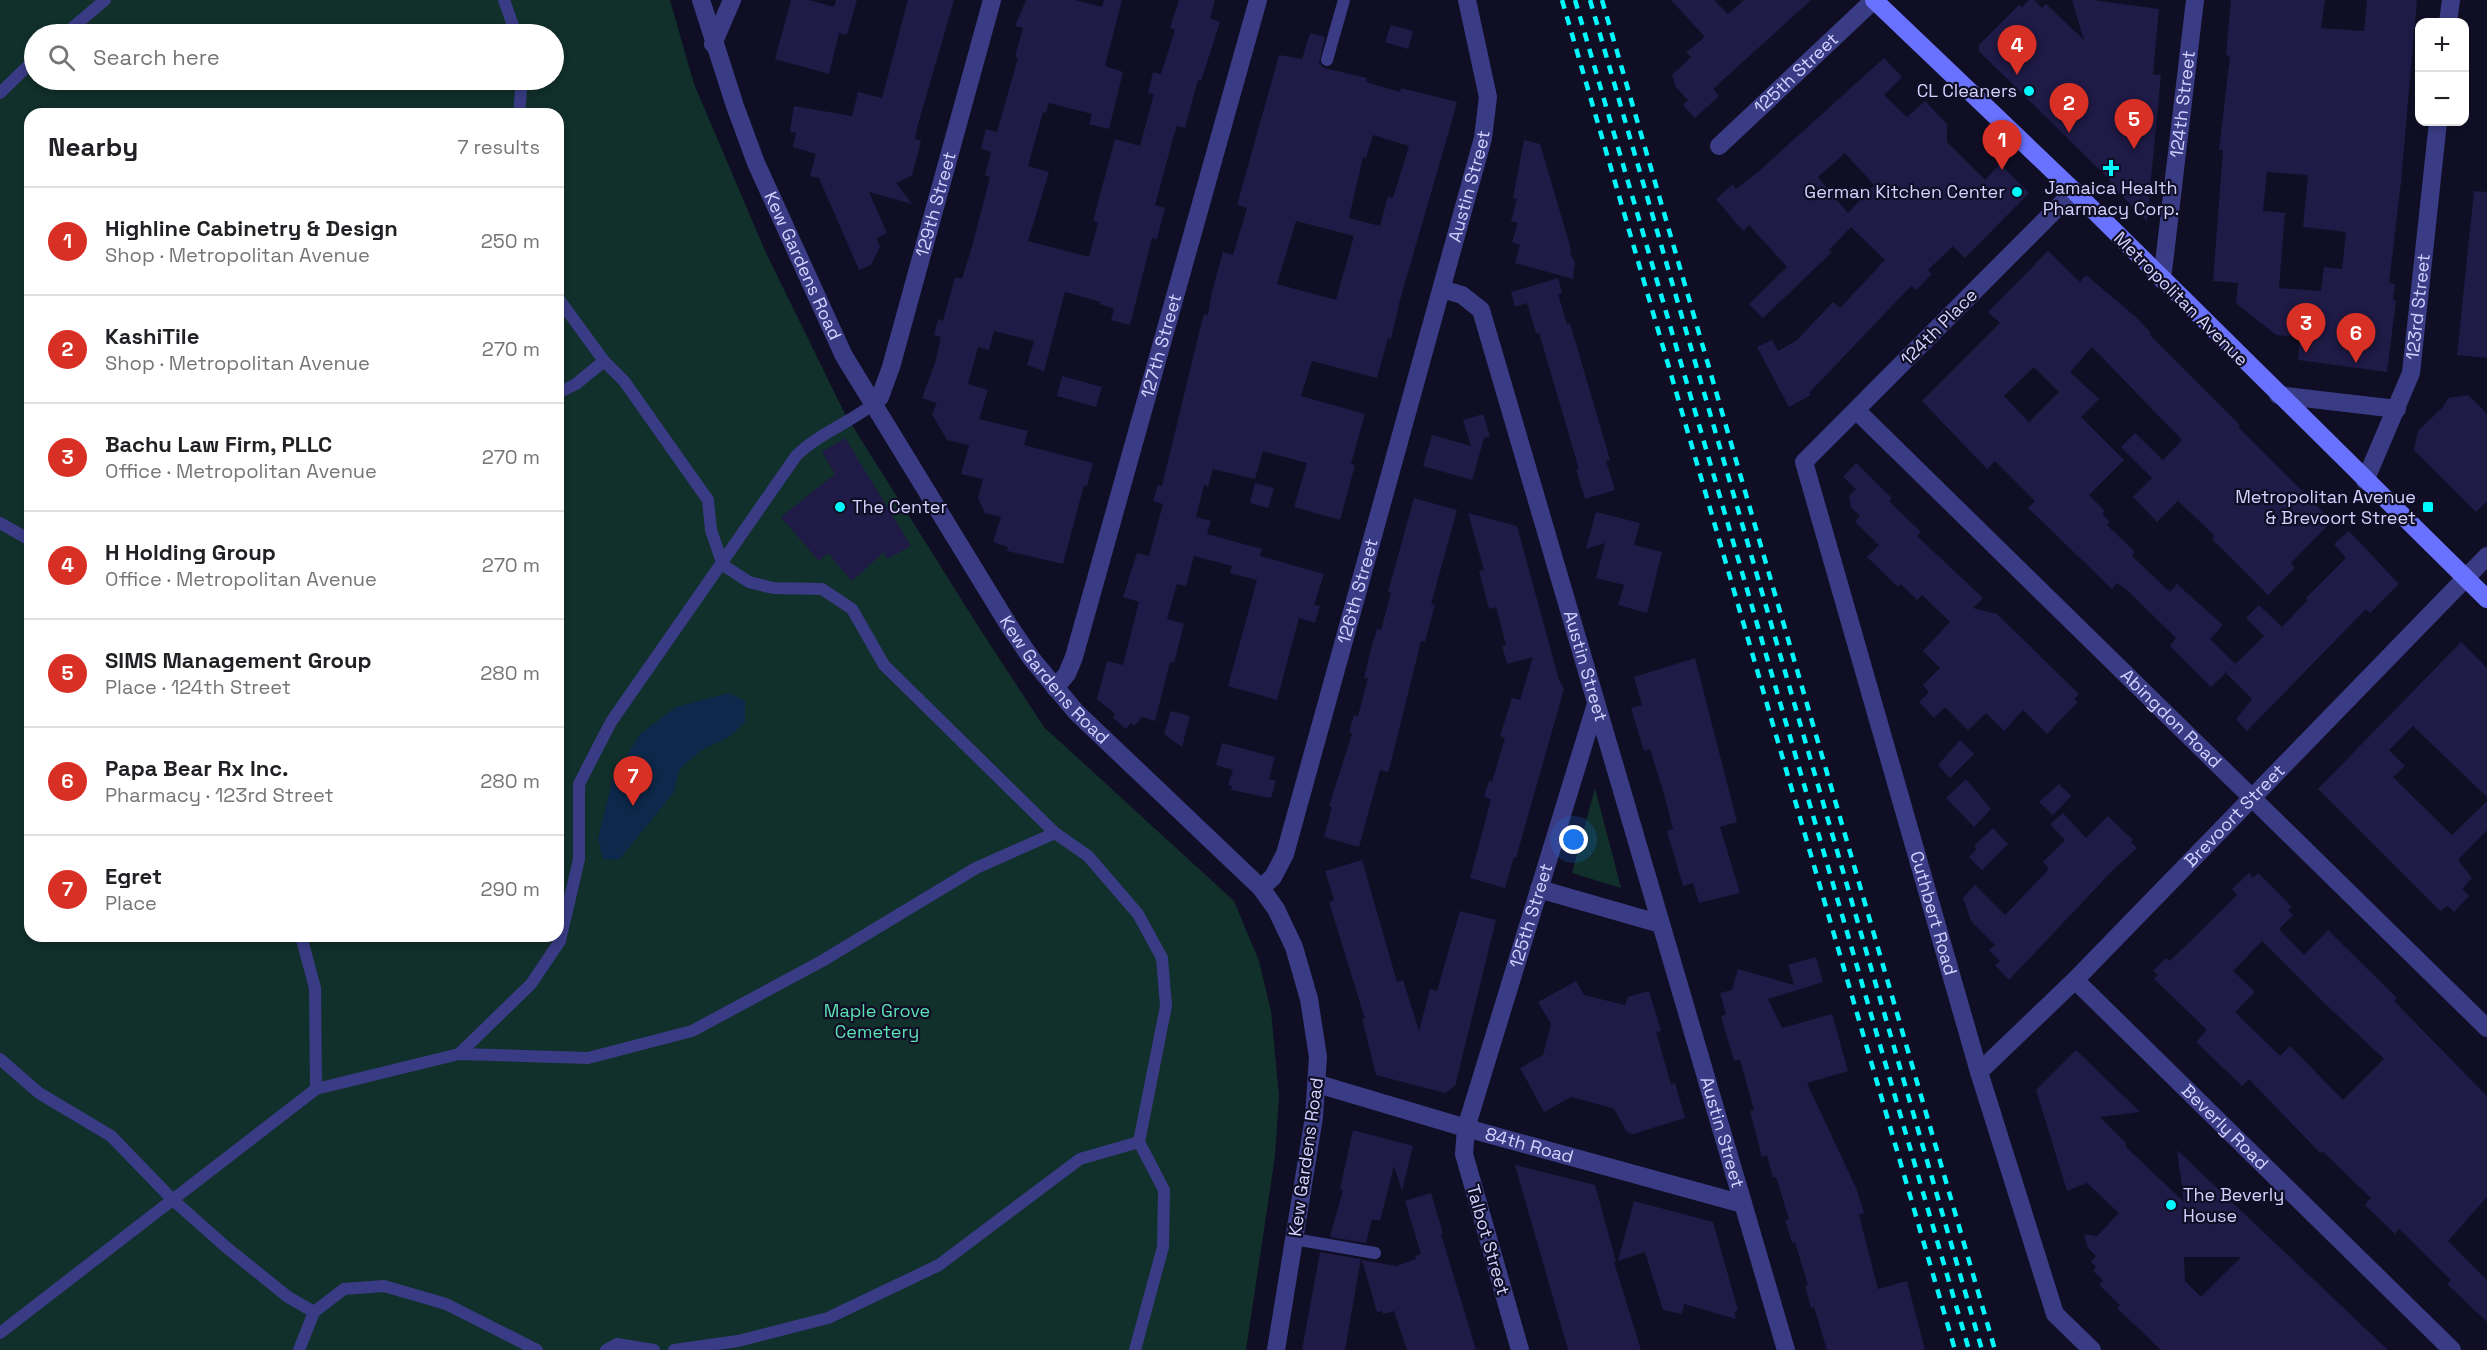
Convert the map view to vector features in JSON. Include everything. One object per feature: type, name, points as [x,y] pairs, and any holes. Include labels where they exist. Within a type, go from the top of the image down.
[{"type":"main road","name":"Metropolitan Avenue","points":[[1874,0],[2074,191],[2487,599]]},
{"type":"street","name":"Kew Gardens Road","points":[[700,0],[713,44],[756,163],[844,357],[1008,624],[1055,688],[1124,760],[1224,850],[1261,888],[1285,926],[1302,972],[1314,1025],[1318,1084],[1276,1350]]},
{"type":"street","points":[[713,44],[732,0]]},
{"type":"street","name":"129th Street","points":[[872,405],[880,396],[891,367],[992,0]]},
{"type":"street","name":"127th Street","points":[[1055,688],[1067,674],[1074,657],[1258,0]]},
{"type":"street","name":"Austin Street","points":[[1467,0],[1486,83],[1489,107],[1483,138],[1442,289],[1462,295],[1481,310],[1786,1350]]},
{"type":"street","name":"125th Street","points":[[1719,146],[1874,0]]},
{"type":"street","name":"124th Street","points":[[2162,280],[2195,0]]},
{"type":"street","points":[[2449,18],[2451,0]]},
{"type":"street","name":"123rd Street","points":[[2365,481],[2411,373],[2438,126]]},
{"type":"street","name":"124th Place","points":[[1804,462],[2074,191]]},
{"type":"street","name":"126th Street","points":[[1261,888],[1273,877],[1285,854],[1442,289]]},
{"type":"street","points":[[2278,395],[2397,409]]},
{"type":"street","name":"Abingdon Road","points":[[1856,410],[2487,1028]]},
{"type":"street","name":"Cuthbert Road","points":[[1804,462],[1979,1072],[2055,1314],[2092,1350]]},
{"type":"street","name":"Brevoort Street","points":[[1979,1072],[2075,980],[2487,555]]},
{"type":"street","name":"125th Street","points":[[1467,1128],[1596,704]]},
{"type":"street","points":[[1539,889],[1661,924]]},
{"type":"street","name":"Beverly Road","points":[[2075,980],[2452,1350]]},
{"type":"street","name":"84th Road","points":[[1318,1084],[1467,1128],[1743,1204]]},
{"type":"street","name":"Talbot Street","points":[[1467,1128],[1464,1154],[1520,1350]]},
{"type":"lane","points":[[77,24],[105,0]]},
{"type":"lane","points":[[504,0],[512,24]]},
{"type":"lane","points":[[1328,60],[1344,0]]},
{"type":"lane","points":[[0,93],[24,70]]},
{"type":"lane","points":[[520,108],[521,90]]},
{"type":"lane","points":[[564,306],[604,361],[624,381],[708,500],[711,530],[723,566],[749,582],[773,588],[822,589],[852,609],[884,665],[1055,833],[1088,856],[1138,914],[1162,958],[1166,1006],[1139,1142],[1164,1190],[1163,1246],[1135,1350]]},
{"type":"lane","points":[[564,390],[576,384],[604,361]]},
{"type":"lane","points":[[564,924],[579,859],[579,784],[611,722],[723,566],[796,456],[811,441],[854,419],[872,405]]},
{"type":"lane","points":[[0,523],[24,537]]},
{"type":"lane","points":[[0,1333],[316,1089],[459,1054],[588,1058],[692,1031],[822,961],[976,868],[1055,833]]},
{"type":"lane","points":[[303,942],[315,988],[316,1089]]},
{"type":"lane","points":[[459,1054],[531,984],[559,942]]},
{"type":"lane","points":[[0,1059],[39,1093],[111,1136],[173,1200],[226,1247],[288,1297],[314,1312]]},
{"type":"lane","points":[[674,1350],[738,1341],[828,1318],[939,1265],[1080,1159],[1139,1142]]},
{"type":"lane","points":[[1294,1239],[1375,1252]]},
{"type":"lane","points":[[299,1350],[314,1312],[344,1289],[384,1286],[446,1304],[537,1350]]},
{"type":"lane","points":[[606,1350],[617,1344],[654,1350]]},
{"type":"green space","name":"Maple Grove Cemetery","points":[[0,0],[670,0],[694,84],[766,253],[845,414],[1044,727],[1234,901],[1259,961],[1271,1011],[1279,1096],[1275,1156],[1246,1350],[0,1350]]},
{"type":"green space","points":[[1595,788],[1621,888],[1572,873]]},
{"type":"water","points":[[729,693],[745,701],[745,722],[729,737],[700,751],[679,770],[674,792],[619,860],[603,859],[598,838],[613,778],[640,734],[676,707]]},
{"type":"building","points":[[791,0],[809,0],[834,7],[836,0],[857,0],[847,35],[839,33],[829,74],[775,59]]},
{"type":"building","points":[[908,0],[954,0],[917,128],[915,139],[921,141],[912,175],[896,183],[912,204],[869,192],[887,233],[877,238],[880,247],[871,265],[859,270],[819,178],[810,176],[816,154],[793,147],[796,133],[790,132],[794,106],[852,116],[858,92],[882,98]]},
{"type":"building","points":[[1026,0],[1075,0],[1102,7],[1104,0],[1122,0],[1105,66],[1123,72],[1109,129],[1089,124],[1092,114],[1049,103],[1046,113],[1043,112],[1028,166],[1049,172],[1028,241],[1089,257],[1098,223],[1093,221],[1115,139],[1140,146],[1154,94],[1148,93],[1153,72],[1161,74],[1175,30],[1170,28],[1179,0],[1215,0],[1210,18],[1220,22],[1201,81],[1198,80],[1185,128],[1177,126],[1172,142],[1155,205],[1165,208],[1157,239],[1152,238],[1130,325],[1111,320],[1114,309],[1100,304],[1101,302],[1065,292],[1044,371],[1027,365],[1034,341],[994,331],[989,350],[978,347],[968,384],[988,390],[979,419],[1028,431],[1024,445],[1093,463],[1087,486],[1084,485],[1063,564],[1007,551],[1008,547],[993,542],[1001,517],[985,513],[978,498],[983,479],[961,474],[969,445],[947,440],[932,414],[937,403],[922,398],[935,363],[941,337],[934,335],[938,319],[943,321],[955,277],[962,279],[973,243],[990,177],[985,175],[991,152],[981,149],[986,129],[997,132],[1018,58],[1015,57],[1023,28],[1015,26]]},
{"type":"building","points":[[1671,0],[1714,0],[1728,14],[1744,0],[1811,0],[1713,89],[1719,96],[1695,118],[1683,105],[1688,100],[1676,87],[1672,75],[1691,57],[1686,52],[1705,37]]},
{"type":"building","points":[[2029,0],[2034,0],[2042,8],[2046,4],[2084,40],[2072,0],[2093,0],[2159,9],[2153,74],[2161,75],[2147,221],[2109,183],[2111,181],[1979,51],[1979,45],[2019,5],[2022,7]]},
{"type":"building","points":[[2231,0],[2325,0],[2321,28],[2364,31],[2367,0],[2417,0],[2401,182],[2389,283],[2395,284],[2393,300],[2396,301],[2387,372],[2298,360],[2300,337],[2276,335],[2236,303],[2238,283],[2213,281],[2223,150],[2219,150],[2230,56],[2226,55]],"holes":[[[2267,172],[2308,175],[2303,227],[2346,232],[2342,269],[2324,267],[2321,291],[2279,288],[2285,213],[2263,211]]]},
{"type":"building","points":[[1391,25],[1413,31],[1408,49],[1385,42]]},
{"type":"building","points":[[1310,33],[1325,37],[1319,63],[1324,68],[1367,78],[1366,82],[1400,92],[1401,88],[1457,102],[1391,339],[1388,338],[1377,378],[1312,361],[1301,396],[1365,414],[1351,464],[1355,465],[1340,520],[1294,507],[1307,463],[1263,451],[1255,479],[1213,469],[1208,487],[1204,485],[1196,517],[1211,521],[1207,534],[1262,549],[1260,556],[1324,574],[1314,605],[1320,606],[1315,623],[1299,618],[1277,700],[1228,686],[1257,580],[1230,573],[1232,566],[1194,556],[1186,586],[1177,584],[1167,619],[1184,624],[1174,663],[1170,662],[1155,721],[1142,717],[1134,726],[1131,723],[1126,729],[1113,718],[1115,714],[1097,699],[1107,661],[1123,665],[1139,602],[1123,597],[1137,553],[1149,556],[1163,504],[1153,501],[1158,485],[1162,486],[1199,333],[1204,314],[1208,315],[1223,252],[1233,255],[1247,208],[1237,205],[1279,55],[1302,59]],"holes":[[[1373,135],[1409,146],[1393,198],[1388,196],[1380,226],[1349,218],[1363,157],[1366,158]],[[1296,221],[1354,236],[1336,300],[1277,284]]]},
{"type":"building","points":[[1884,58],[1902,77],[1884,95],[1907,117],[1925,101],[1947,124],[1947,142],[1985,180],[2000,164],[2029,193],[1965,258],[1953,246],[1928,270],[1932,274],[1916,290],[1911,286],[1809,393],[1811,395],[1789,407],[1757,347],[1772,340],[1778,351],[1796,341],[1833,302],[1840,308],[1885,260],[1851,227],[1829,250],[1832,252],[1763,318],[1749,304],[1787,267],[1749,225],[1743,231],[1716,199],[1733,184],[1736,189]],"holes":[[[1845,153],[1874,185],[1848,213],[1818,177]]]},
{"type":"building","points":[[1524,140],[1540,144],[1571,249],[1570,253],[1575,262],[1573,279],[1515,263],[1520,245],[1512,242],[1518,223],[1511,221],[1517,199],[1513,198]]},
{"type":"building","points":[[2474,191],[2487,192],[2487,358],[2457,355]]},
{"type":"building","points":[[2048,251],[2080,282],[2086,275],[2137,318],[2151,333],[2150,335],[2240,425],[2238,427],[2332,521],[2291,563],[2295,568],[2268,595],[2212,539],[2215,536],[2178,501],[2157,522],[2133,497],[2152,478],[2121,447],[2135,433],[2163,460],[2182,440],[2092,347],[2070,372],[2099,399],[2081,417],[2124,460],[2089,495],[2105,511],[2102,514],[2110,522],[2107,525],[2135,552],[2132,556],[2170,592],[2177,584],[2223,625],[2210,639],[2235,664],[2211,687],[2170,646],[2176,638],[2128,591],[2117,583],[2112,589],[2028,508],[2035,501],[1995,461],[1987,469],[1922,401],[2000,323],[1988,312]],"holes":[[[2034,367],[2059,392],[2029,422],[2004,396]]]},
{"type":"building","points":[[1558,278],[1562,293],[1558,294],[1567,324],[1570,323],[1610,460],[1606,461],[1615,490],[1585,499],[1576,469],[1579,469],[1539,333],[1536,333],[1527,303],[1515,307],[1511,292]]},
{"type":"building","points":[[1062,376],[1102,387],[1096,407],[1057,396]]},
{"type":"building","points":[[2468,395],[2487,414],[2487,501],[2476,512],[2414,450],[2418,431],[2443,407],[2448,398]]},
{"type":"building","points":[[1483,414],[1490,436],[1484,438],[1472,480],[1423,466],[1432,435],[1471,446],[1463,420]]},
{"type":"building","name":"The Center","points":[[845,438],[911,546],[887,559],[884,552],[852,581],[828,553],[819,561],[781,517],[835,474],[822,452]]},
{"type":"building","points":[[1856,463],[1892,498],[1889,501],[1921,532],[1917,536],[1983,598],[1973,608],[1997,614],[2079,694],[2074,699],[2078,702],[2047,734],[2023,710],[2004,731],[1986,713],[1968,730],[1945,707],[1934,718],[1919,702],[1929,692],[1923,685],[1940,668],[1923,651],[1950,622],[1922,595],[1917,600],[1901,584],[1898,587],[1867,557],[1879,545],[1855,522],[1860,516],[1851,507],[1849,496],[1856,489],[1843,477]]},
{"type":"building","points":[[1255,483],[1274,488],[1268,508],[1250,503]]},
{"type":"building","points":[[1414,498],[1457,510],[1431,604],[1435,605],[1425,642],[1421,641],[1391,762],[1388,772],[1380,770],[1359,847],[1324,837],[1332,807],[1329,806],[1352,734],[1349,732],[1354,715],[1358,716],[1368,678],[1364,678],[1371,649],[1377,629],[1381,630],[1391,593],[1388,592]]},
{"type":"building","points":[[1596,512],[1640,523],[1634,545],[1662,552],[1647,613],[1618,605],[1624,585],[1596,578],[1605,543],[1586,549]]},
{"type":"building","points":[[1468,513],[1517,526],[1559,680],[1564,689],[1516,858],[1514,857],[1505,888],[1470,878],[1491,799],[1484,797],[1489,781],[1492,782],[1505,738],[1500,736],[1512,698],[1520,700],[1533,657],[1507,664],[1502,646],[1506,645],[1496,607],[1489,609],[1479,571],[1484,570]]},
{"type":"building","points":[[2349,531],[2399,584],[2370,613],[2366,609],[2247,731],[2236,719],[2252,699],[2226,673],[2264,636],[2246,618],[2259,605],[2282,627],[2308,600],[2306,598],[2346,558],[2334,544]]},
{"type":"building","points":[[2461,642],[2487,668],[2487,797],[2413,726],[2389,750],[2405,766],[2393,777],[2452,835],[2487,801],[2487,830],[2458,860],[2472,878],[2462,889],[2469,896],[2454,912],[2448,906],[2440,911],[2318,789]]},
{"type":"building","points":[[1695,658],[1737,822],[1720,827],[1740,893],[1699,903],[1693,883],[1683,886],[1667,831],[1673,829],[1664,794],[1650,749],[1644,751],[1631,708],[1642,705],[1634,677]]},
{"type":"building","points":[[1171,711],[1190,716],[1182,747],[1164,734]]},
{"type":"building","points":[[1960,740],[1974,754],[1950,778],[1938,765]]},
{"type":"building","points":[[1222,743],[1275,757],[1269,779],[1276,781],[1271,798],[1231,790],[1232,786],[1228,785],[1233,770],[1216,765]]},
{"type":"building","points":[[1966,779],[1991,809],[1974,827],[1946,798]]},
{"type":"building","points":[[2059,784],[2071,796],[2053,815],[2039,802]]},
{"type":"building","points":[[2063,813],[2086,838],[2108,816],[2133,840],[2131,842],[2137,848],[2114,869],[2009,980],[1995,965],[2000,961],[1989,950],[1995,945],[1971,921],[1963,898],[1975,885],[2005,915],[2049,869],[2043,862],[2065,840],[2050,824]]},
{"type":"building","points":[[1993,828],[2008,844],[1982,870],[1969,857],[1977,849],[1974,846]]},
{"type":"building","points":[[1362,860],[1397,982],[1403,980],[1419,1031],[1430,989],[1437,991],[1460,911],[1496,920],[1455,1086],[1445,1093],[1376,1075],[1362,1018],[1365,1019],[1329,902],[1334,900],[1325,871]]},
{"type":"building","points":[[2249,873],[2253,878],[2258,873],[2292,907],[2288,910],[2293,915],[2279,929],[2304,955],[2328,930],[2397,998],[2394,1001],[2487,1096],[2487,1197],[2448,1241],[2487,1280],[2487,1322],[2447,1284],[2451,1280],[2399,1229],[2395,1234],[2365,1205],[2371,1198],[2322,1151],[2320,1153],[2249,1079],[2242,1086],[2196,1042],[2207,1030],[2154,979],[2158,975],[2153,971],[2166,958],[2170,961],[2237,895],[2232,889]],"holes":[[[2262,941],[2384,1059],[2343,1100],[2290,1046],[2280,1056],[2235,1012],[2255,992],[2233,971]]]},
{"type":"building","points":[[1816,957],[1823,982],[1768,999],[1782,1028],[1832,1014],[1848,1071],[1807,1083],[1857,1190],[1864,1213],[1859,1215],[1878,1289],[1907,1281],[1925,1350],[1827,1350],[1814,1307],[1811,1308],[1805,1285],[1808,1285],[1795,1242],[1792,1243],[1785,1220],[1789,1219],[1776,1177],[1773,1178],[1767,1155],[1762,1157],[1750,1111],[1754,1110],[1740,1060],[1734,1061],[1721,1016],[1726,1014],[1720,993],[1732,990],[1738,969],[1794,985],[1788,965]]},
{"type":"building","points":[[1576,981],[1584,995],[1625,1005],[1628,997],[1649,991],[1661,1031],[1656,1032],[1671,1084],[1675,1083],[1685,1118],[1633,1134],[1627,1132],[1614,1109],[1571,1097],[1544,1112],[1520,1068],[1543,1055],[1551,1024],[1538,1002]]},
{"type":"building","name":"The Beverly House","points":[[2076,1050],[2140,1112],[2100,1117],[2126,1143],[2126,1147],[2184,1202],[2177,1150],[2388,1350],[2161,1350],[2117,1308],[2120,1305],[2099,1285],[2103,1280],[2093,1271],[2096,1267],[2091,1262],[2096,1256],[2088,1248],[2084,1234],[2097,1236],[2119,1213],[2087,1183],[2067,1191],[2036,1090]],"holes":[[[2184,1257],[2241,1257],[2201,1297],[2185,1281]]]},
{"type":"building","points":[[1353,1130],[1413,1146],[1402,1191],[1394,1166],[1380,1221],[1372,1219],[1366,1243],[1330,1237],[1343,1190],[1340,1189]]},
{"type":"building","points":[[1515,1165],[1595,1185],[1616,1261],[1614,1262],[1641,1350],[1568,1350]]},
{"type":"building","points":[[1431,1193],[1476,1350],[1407,1350],[1394,1311],[1383,1314],[1382,1311],[1377,1312],[1362,1260],[1396,1266],[1416,1259],[1415,1256],[1421,1254],[1405,1201]]},
{"type":"building","points":[[1634,1201],[1713,1222],[1738,1310],[1734,1312],[1736,1319],[1684,1304],[1682,1314],[1663,1310],[1645,1252],[1618,1261]]},
{"type":"building","points":[[1320,1252],[1361,1259],[1345,1350],[1302,1350]]},
{"type":"railway","points":[[1562,0],[1955,1350]]},
{"type":"railway","points":[[1575,0],[1969,1350]]},
{"type":"railway","points":[[1590,0],[1982,1350]]},
{"type":"railway","points":[[1602,0],[1995,1350]]},
{"type":"place","name":"H Holding Group","points":[[2017,75]]},
{"type":"place","name":"CL Cleaners","points":[[2029,91]]},
{"type":"place","name":"KashiTile","points":[[2069,133]]},
{"type":"place","name":"SIMS Management Group","points":[[2134,149]]},
{"type":"place","name":"Jamaica Health Pharmacy Corp.","points":[[2111,168]]},
{"type":"place","name":"Highline Cabinetry & Design","points":[[2002,170]]},
{"type":"place","name":"German Kitchen Center","points":[[2017,192]]},
{"type":"place","name":"Bachu Law Firm, PLLC","points":[[2306,353]]},
{"type":"place","name":"Papa Bear Rx Inc.","points":[[2356,363]]},
{"type":"place","name":"The Center","points":[[840,507]]},
{"type":"place","name":"Metropolitan Avenue & Brevoort Street","points":[[2428,507]]},
{"type":"place","name":"Egret","points":[[633,806]]},
{"type":"place","name":"The Beverly House","points":[[2171,1205]]}]
